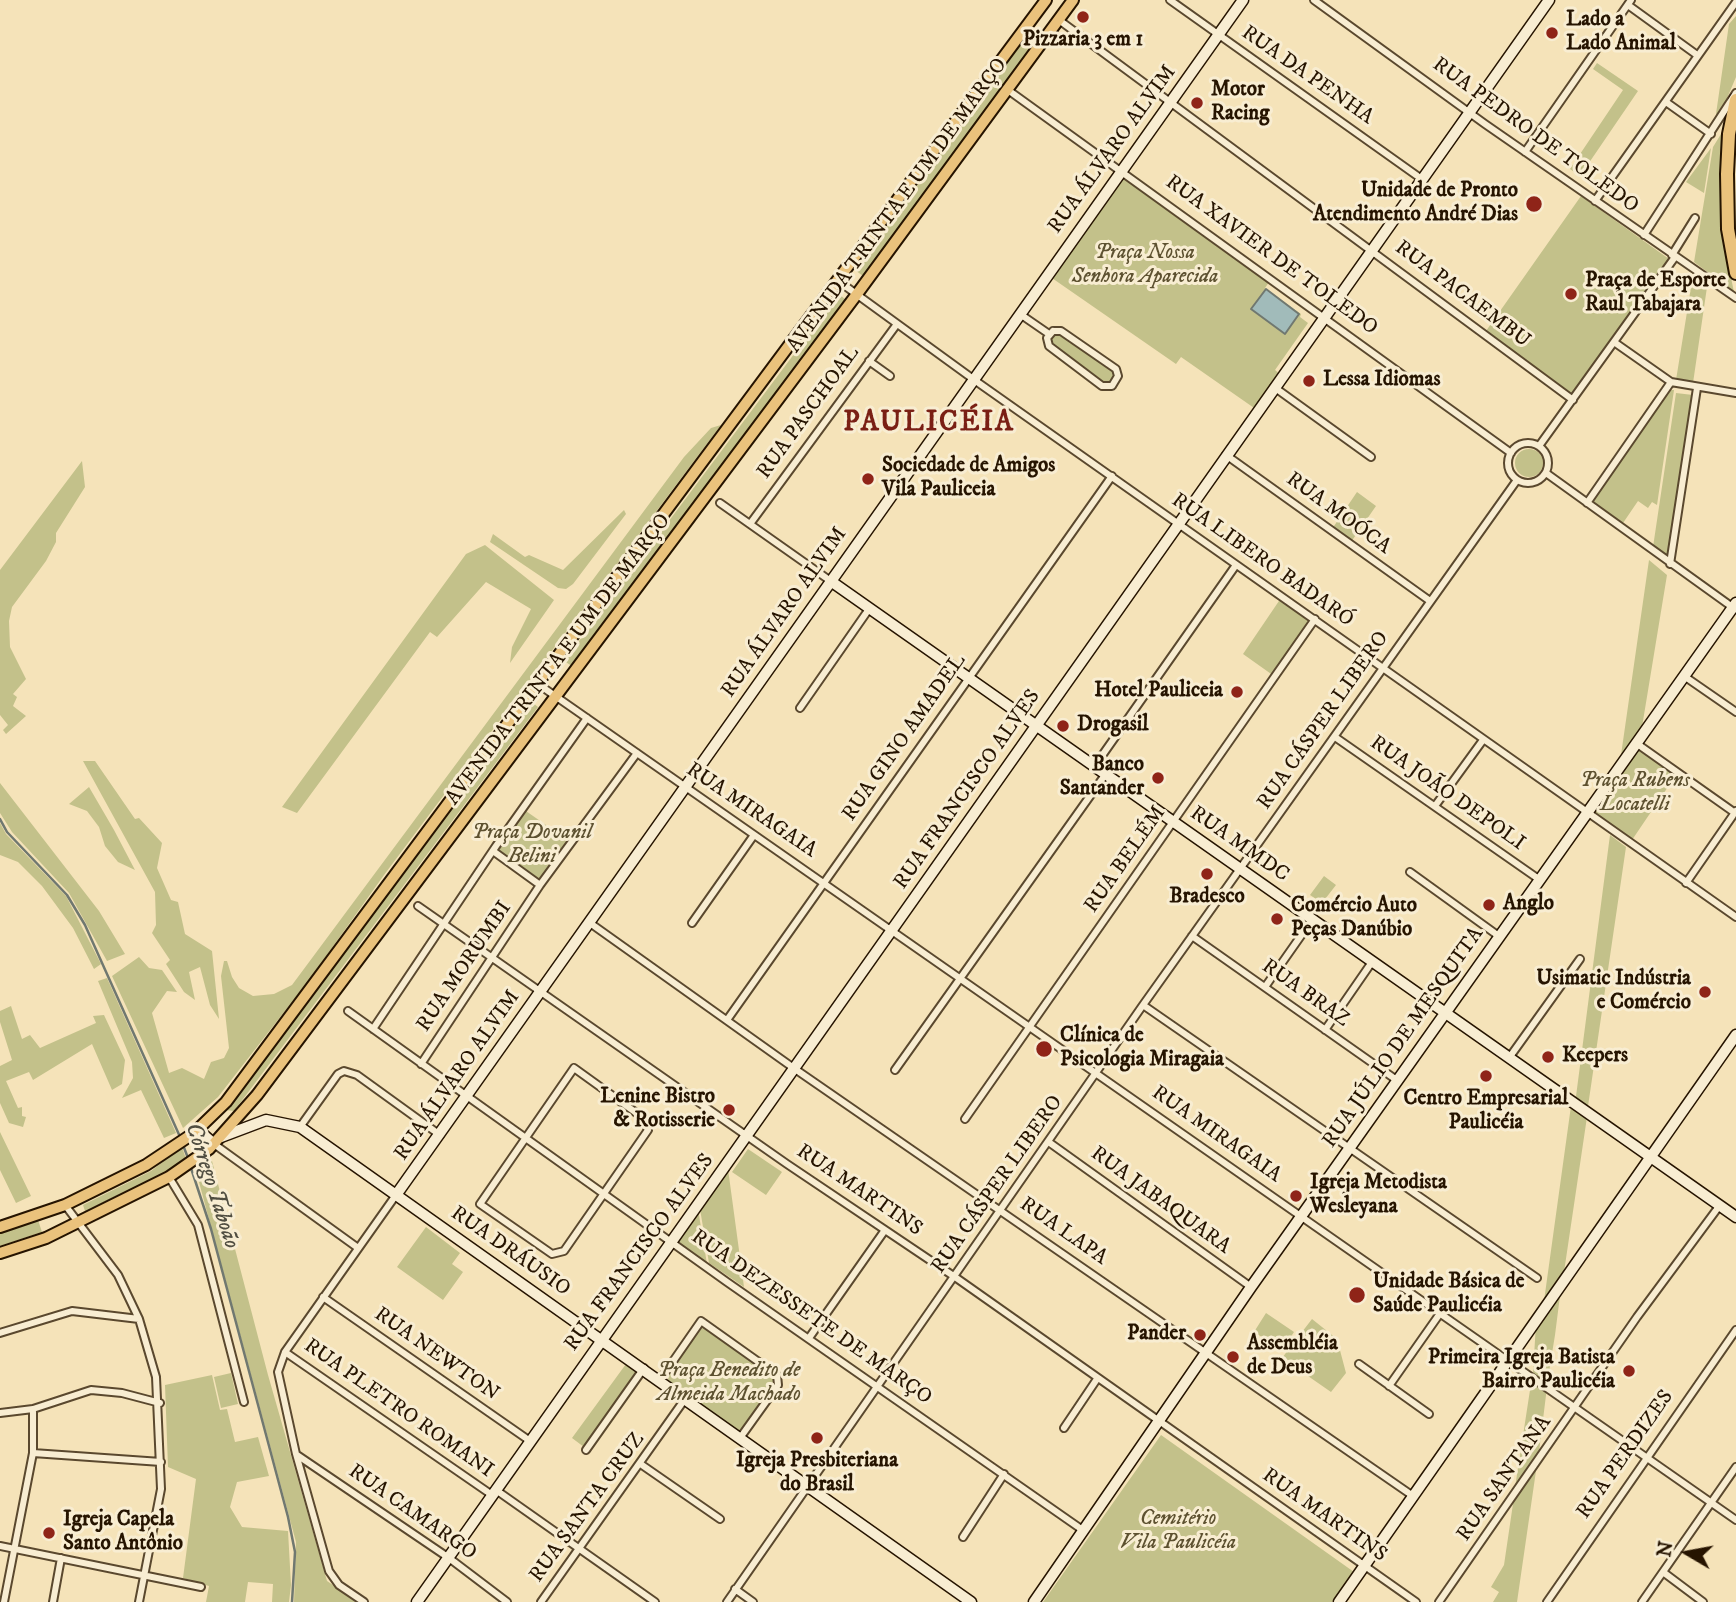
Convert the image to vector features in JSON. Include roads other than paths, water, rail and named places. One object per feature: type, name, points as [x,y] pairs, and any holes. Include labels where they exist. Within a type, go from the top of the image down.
[{"type":"highway","points":[[1736,100],[1729,134],[1727,173],[1728,229],[1736,274]]},
{"type":"main road","name":"AVENIDA TRINTA E UM DE MARÇO","points":[[0,1227],[65,1205],[146,1166],[198,1130],[248,1073],[1046,0]]},
{"type":"main road","name":"AVENIDA TRINTA E UM DE MARÇO","points":[[0,1253],[46,1238],[169,1177],[218,1140],[257,1095],[858,294],[1073,0]]},
{"type":"street","name":"RUA DA PENHA","points":[[1170,0],[1423,180]]},
{"type":"street","name":"RUA ÁLVARO ALVIM","points":[[285,1352],[1243,0]]},
{"type":"street","name":"RUA PEDRO DE TOLEDO","points":[[1314,0],[1736,299]]},
{"type":"street","name":"RUA FRANCISCO ALVES","points":[[417,1602],[1549,0]]},
{"type":"street","points":[[1595,201],[1736,2]]},
{"type":"street","points":[[1525,152],[1629,3],[1697,55]]},
{"type":"street","name":"RUA PACAEMBU","points":[[1059,20],[1573,400]]},
{"type":"street","name":"RUA XAVIER DE TOLEDO","points":[[1008,90],[1511,453]]},
{"type":"street","points":[[1644,235],[1736,93]]},
{"type":"street","points":[[1666,102],[1711,134]]},
{"type":"street","points":[[1539,446],[1615,342],[1673,256],[1695,218]]},
{"type":"street","name":"RUA LIBERO BADARÓ","points":[[837,280],[973,379],[1736,917]]},
{"type":"street","points":[[1020,314],[1048,334],[1061,331],[1115,369],[1118,376],[1112,386],[1102,386],[1049,346],[1048,334]]},
{"type":"street","name":"RUA PASCHOAL","points":[[750,524],[897,324]]},
{"type":"street","points":[[1615,342],[1671,382],[1736,394]]},
{"type":"street","points":[[869,361],[890,376]]},
{"type":"street","points":[[1587,503],[1671,382]]},
{"type":"street","points":[[1274,387],[1371,457]]},
{"type":"street","points":[[1670,564],[1697,388]]},
{"type":"street","points":[[1525,443],[1539,446],[1549,463],[1546,473],[1533,483],[1517,480],[1508,466],[1511,453],[1525,443]]},
{"type":"street","name":"RUA MOÓCA","points":[[1226,455],[1430,601]]},
{"type":"street","points":[[1546,473],[1670,564],[1735,607]]},
{"type":"street","name":"RUA GINO AMADEL","points":[[727,1020],[1112,476]]},
{"type":"street","name":"RUA CÁSPER LIBERO","points":[[727,1602],[1050,1143],[1143,1005],[1517,480]]},
{"type":"street","name":"RUA MMDC","points":[[720,503],[1035,727],[1736,1217]]},
{"type":"street","points":[[1094,767],[1236,565]]},
{"type":"street","name":"RUA JÚLIO DE MESQUITA","points":[[1034,1602],[1251,1287],[1735,607]]},
{"type":"street","points":[[800,708],[869,609]]},
{"type":"street","name":"RUA BELÉM","points":[[965,1119],[1315,619]]},
{"type":"street","points":[[1684,676],[1736,712]]},
{"type":"street","name":"RUA MIRAGAIA","points":[[538,684],[1736,1520]]},
{"type":"street","points":[[373,1029],[587,718]]},
{"type":"street","name":"RUA JOÃO DEPOLI","points":[[1335,737],[1540,880]]},
{"type":"street","points":[[1435,806],[1483,740]]},
{"type":"street","points":[[1636,743],[1735,812],[1686,883]]},
{"type":"street","name":"RUA MORUMBI","points":[[421,1064],[540,885],[636,753]]},
{"type":"street","points":[[895,1070],[1105,775]]},
{"type":"street","points":[[692,923],[754,835]]},
{"type":"street","points":[[493,851],[540,885]]},
{"type":"street","points":[[1410,872],[1500,937]]},
{"type":"street","name":"RUA MARTINS","points":[[418,906],[747,1136],[955,1277],[1416,1602]]},
{"type":"street","points":[[1265,987],[1312,920]]},
{"type":"street","name":"RUA LAPA","points":[[590,923],[795,1069],[1413,1496]]},
{"type":"street","name":"RUA BRAZ","points":[[1192,936],[1398,1081]]},
{"type":"street","points":[[1509,1058],[1580,960]]},
{"type":"street","points":[[1325,1030],[1372,962]]},
{"type":"street","points":[[1143,1005],[1537,1278]]},
{"type":"street","name":"RUA DEZESSETE DE MARÇO","points":[[348,1011],[603,1194],[1084,1531]]},
{"type":"street","points":[[1339,1602],[1736,1035]]},
{"type":"street","points":[[574,1068],[642,1116],[649,1130],[564,1251],[546,1253],[480,1204],[524,1136],[574,1068]]},
{"type":"street","points":[[300,1127],[338,1073],[344,1071],[357,1075],[440,1135]]},
{"type":"street","name":"RUA DRÁUSIO","points":[[218,1140],[266,1119],[300,1127],[971,1602]]},
{"type":"street","points":[[198,1130],[218,1140],[358,1248]]},
{"type":"street","name":"RUA JABAQUARA","points":[[1050,1143],[1251,1287]]},
{"type":"street","points":[[169,1177],[198,1225],[244,1402]]},
{"type":"street","points":[[65,1205],[118,1275],[150,1350],[160,1403],[161,1489],[139,1602]]},
{"type":"street","name":"RUA SANTANA","points":[[1438,1602],[1577,1407],[1637,1317],[1720,1205]]},
{"type":"street","points":[[810,1338],[885,1230]]},
{"type":"street","name":"RUA NEWTON","points":[[323,1297],[530,1441]]},
{"type":"street","points":[[0,1333],[72,1311],[139,1319]]},
{"type":"street","points":[[1389,1385],[1441,1312]]},
{"type":"street","points":[[660,1380],[701,1321],[777,1375],[778,1385],[740,1438]]},
{"type":"street","name":"RUA PERDIZES","points":[[1546,1602],[1736,1330]]},
{"type":"street","points":[[285,1352],[279,1363],[279,1383],[329,1571],[339,1585],[365,1602]]},
{"type":"street","name":"RUA PLETRO ROMANI","points":[[285,1352],[581,1549],[655,1602]]},
{"type":"street","points":[[1359,1364],[1429,1414]]},
{"type":"street","points":[[586,1450],[644,1368]]},
{"type":"street","points":[[1064,1427],[1097,1379]]},
{"type":"street","points":[[0,1413],[33,1409],[91,1390],[122,1393],[160,1403]]},
{"type":"street","name":"RUA SANTA CRUZ","points":[[541,1602],[642,1465],[685,1399]]},
{"type":"street","points":[[4,1602],[33,1453],[33,1409]]},
{"type":"street","points":[[33,1453],[161,1462]]},
{"type":"street","name":"RUA CAMARGO","points":[[296,1454],[449,1558],[507,1602]]},
{"type":"street","points":[[642,1465],[719,1519]]},
{"type":"street","points":[[1642,1602],[1736,1467]]},
{"type":"street","points":[[963,1536],[1004,1474]]},
{"type":"street","points":[[0,1546],[201,1587]]},
{"type":"street","points":[[53,1602],[61,1558]]},
{"type":"street","points":[[1663,1572],[1703,1602]]},
{"type":"street","points":[[735,1589],[753,1602]]},
{"type":"water","points":[[1266,289],[1299,314],[1285,334],[1251,309]]},
{"type":"waterway","name":"Córrego Taboão","points":[[0,819],[7,832],[67,895],[85,925],[181,1139]]},
{"type":"waterway","name":"Córrego Taboão","points":[[183,1145],[188,1158]]},
{"type":"waterway","name":"Córrego Taboão","points":[[190,1165],[211,1229],[288,1517],[295,1552],[292,1602]]},
{"type":"place","name":"Pizzaria 3 em 1","points":[[1083,17]]},
{"type":"place","name":"Lado a Lado Animal","points":[[1552,33]]},
{"type":"place","name":"Motor Racing","points":[[1197,103]]},
{"type":"place","name":"Unidade de Pronto Atendimento André Dias","points":[[1534,204]]},
{"type":"place","name":"Praça de Esporte Raul Tabajara","points":[[1571,294]]},
{"type":"place","name":"Lessa Idiomas","points":[[1309,381]]},
{"type":"place","name":"Sociedade de Amigos Vila Pauliceia","points":[[868,479]]},
{"type":"place","name":"Hotel Pauliceia","points":[[1237,692]]},
{"type":"place","name":"Drogasil","points":[[1063,726]]},
{"type":"place","name":"Banco Santander","points":[[1158,778]]},
{"type":"place","name":"Bradesco","points":[[1207,874]]},
{"type":"place","name":"Anglo","points":[[1489,905]]},
{"type":"place","name":"Comércio Auto Peças Danúbio","points":[[1277,919]]},
{"type":"place","name":"Usimatic Indústria e Comércio","points":[[1705,992]]},
{"type":"place","name":"Clínica de Psicologia Miragaia","points":[[1044,1049]]},
{"type":"place","name":"Keepers","points":[[1548,1057]]},
{"type":"place","name":"Centro Empresarial Paulicéia","points":[[1486,1076]]},
{"type":"place","name":"Lenine Bistro & Rotisserie","points":[[729,1110]]},
{"type":"place","name":"Igreja Metodista Wesleyana","points":[[1296,1196]]},
{"type":"place","name":"Unidade Básica de Saúde Paulicéia","points":[[1357,1295]]},
{"type":"place","name":"Pander","points":[[1200,1335]]},
{"type":"place","name":"Assembléia de Deus","points":[[1233,1357]]},
{"type":"place","name":"Primeira Igreja Batista Bairro Paulicéia","points":[[1629,1371]]},
{"type":"place","name":"Igreja Presbiteriana do Brasil","points":[[817,1438]]},
{"type":"place","name":"Igreja Capela Santo Antônio","points":[[49,1533]]},
{"type":"district","name":"PAULICÉIA","points":[[929,424]]},
{"type":"park label","name":"Praça Nossa Senhora Aparecida","points":[[1145,266]]},
{"type":"park label","name":"Praça Rubens Locatelli","points":[[1635,794]]},
{"type":"park label","name":"Praça Dovanil Belini","points":[[532,846]]},
{"type":"park label","name":"Praça Benedito de Almeida Machado","points":[[729,1384]]},
{"type":"park label","name":"Cemitério Vila Paulicéia","points":[[1178,1532]]}]
